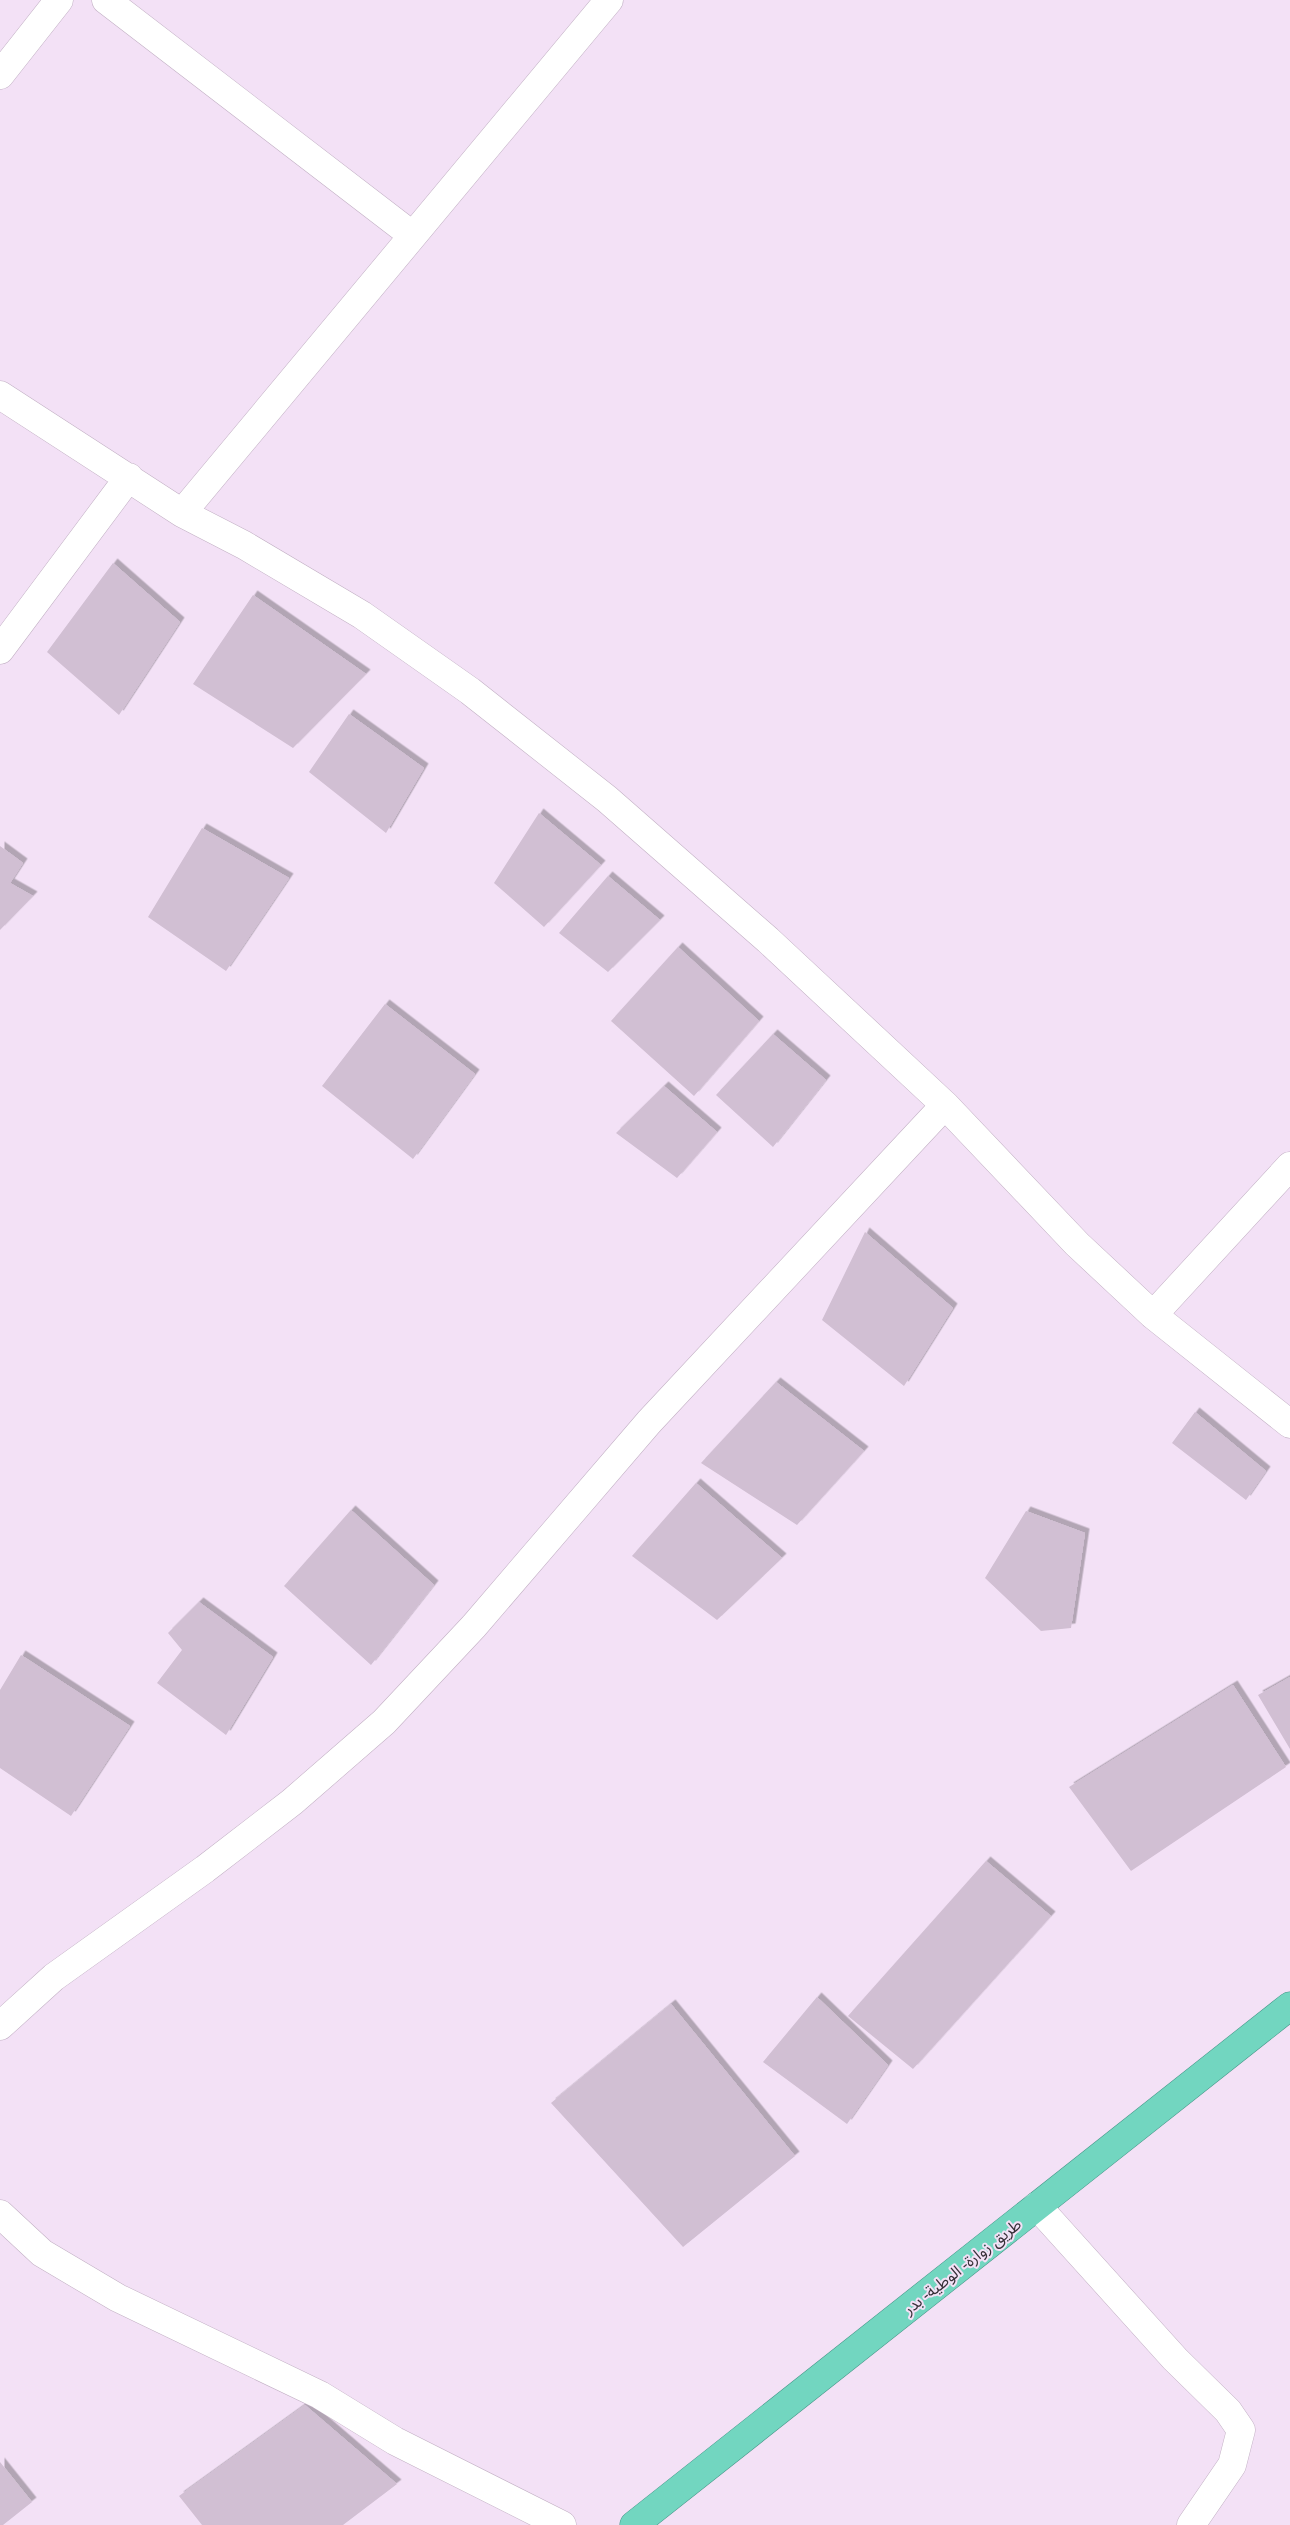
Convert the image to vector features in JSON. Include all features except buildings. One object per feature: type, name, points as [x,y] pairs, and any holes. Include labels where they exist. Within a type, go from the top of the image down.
[{"type":"highway","name":"طريق زوارة- الوطية- بدر","points":[[634,2525],[1290,2006]]},
{"type":"street","points":[[0,75],[60,0]]},
{"type":"street","points":[[106,0],[412,235]]},
{"type":"street","points":[[182,513],[609,0]]},
{"type":"street","points":[[0,395],[182,513],[244,545],[362,616],[470,691],[608,799],[768,940],[945,1105],[1077,1244],[1153,1315],[1290,1424]]},
{"type":"street","points":[[0,650],[128,477]]},
{"type":"street","points":[[0,2026],[54,1978],[205,1869],[292,1802],[384,1722],[474,1626],[649,1422],[945,1105]]},
{"type":"street","points":[[1153,1315],[1290,1166]]},
{"type":"street","points":[[1037,2206],[1175,2359],[1228,2411],[1241,2430],[1232,2465],[1191,2525]]},
{"type":"street","points":[[0,2214],[42,2253],[118,2298],[320,2395],[395,2441],[562,2525]]}]
